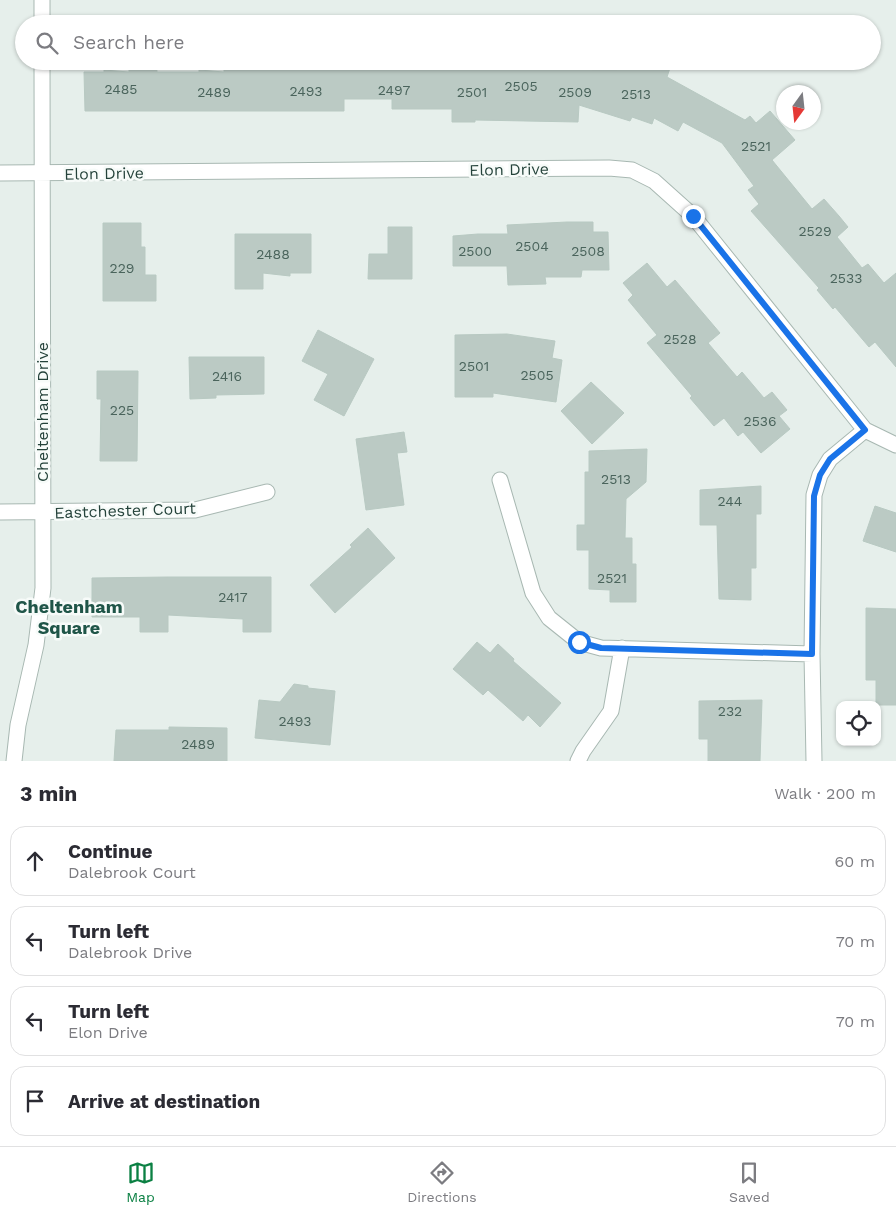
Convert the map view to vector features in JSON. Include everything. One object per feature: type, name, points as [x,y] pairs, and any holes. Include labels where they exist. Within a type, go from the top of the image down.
[{"type":"street","points":[[42,0],[42,15]]},
{"type":"street","name":"Cheltenham Drive","points":[[14,761],[18,725],[36,645],[42,588],[42,70]]},
{"type":"street","name":"Elon Drive","points":[[0,173],[599,168],[632,170],[654,181],[693,216],[865,430],[896,445]]},
{"type":"street","points":[[814,761],[812,654],[814,496],[820,475],[830,459],[865,430]]},
{"type":"street","points":[[500,480],[533,593],[549,618],[579,642],[601,648],[812,654]]},
{"type":"street","name":"Eastchester Court","points":[[0,512],[195,510],[267,492]]},
{"type":"street","points":[[578,761],[611,711],[622,648]]},
{"type":"building","points":[[104,70],[199,72],[199,70],[224,72],[224,70],[669,70],[667,77],[745,120],[750,116],[756,123],[770,111],[776,118],[776,130],[786,130],[795,140],[772,160],[812,209],[824,199],[839,216],[848,227],[837,237],[862,268],[868,264],[884,283],[896,273],[896,367],[875,342],[869,347],[835,307],[833,309],[817,290],[819,288],[751,211],[759,204],[748,190],[754,186],[722,143],[683,122],[678,131],[654,118],[652,124],[632,117],[630,121],[579,105],[578,122],[475,120],[475,122],[452,122],[452,109],[392,109],[392,99],[344,99],[344,111],[85,111],[84,72],[104,72]]},
{"type":"building","points":[[593,222],[593,232],[608,232],[609,270],[582,270],[581,277],[545,277],[546,284],[508,285],[507,266],[453,266],[453,236],[508,234],[507,225]]},
{"type":"building","points":[[103,223],[141,223],[141,247],[145,247],[145,275],[156,275],[156,301],[103,301]]},
{"type":"building","points":[[388,227],[412,227],[412,279],[368,279],[369,254],[388,254]]},
{"type":"building","points":[[235,234],[311,234],[311,273],[290,273],[290,276],[263,273],[263,289],[235,289]]},
{"type":"building","points":[[647,263],[667,287],[675,280],[720,333],[708,343],[737,377],[742,372],[764,398],[772,392],[787,410],[779,416],[790,429],[761,453],[743,432],[738,436],[724,418],[714,426],[690,398],[692,396],[647,343],[657,335],[628,300],[633,295],[623,283]]},
{"type":"building","points":[[318,330],[374,359],[344,416],[314,400],[328,374],[302,361]]},
{"type":"building","points":[[507,334],[555,341],[552,358],[562,360],[556,402],[493,393],[493,397],[455,397],[455,335]]},
{"type":"building","points":[[189,357],[264,357],[264,394],[216,395],[216,398],[190,399]]},
{"type":"building","points":[[97,371],[138,371],[137,461],[100,461],[101,399],[97,399]]},
{"type":"building","points":[[591,382],[624,413],[592,444],[561,411]]},
{"type":"building","points":[[404,432],[407,452],[397,453],[404,505],[366,510],[356,439]]},
{"type":"building","points":[[647,449],[646,482],[626,499],[625,538],[632,538],[632,564],[636,564],[636,602],[610,602],[610,590],[589,589],[589,550],[577,550],[577,525],[585,525],[585,472],[589,472],[589,451]]},
{"type":"building","points":[[761,486],[761,514],[756,514],[756,568],[751,568],[751,600],[719,599],[717,525],[700,525],[700,490]]},
{"type":"building","points":[[875,506],[896,513],[896,552],[863,541]]},
{"type":"building","points":[[368,528],[395,558],[335,613],[310,585],[352,547],[350,545]]},
{"type":"building","points":[[271,577],[271,632],[243,632],[243,619],[168,615],[168,632],[140,632],[140,617],[92,617],[92,578]]},
{"type":"building","points":[[866,608],[896,609],[896,705],[881,705],[881,701],[876,701],[876,680],[866,680]]},
{"type":"building","points":[[477,642],[490,653],[498,644],[514,659],[513,661],[561,703],[540,727],[528,715],[523,721],[488,690],[483,695],[453,669]]},
{"type":"building","points":[[294,684],[308,686],[308,688],[335,691],[330,745],[255,738],[259,700],[280,702]]},
{"type":"building","points":[[762,700],[760,761],[708,761],[708,739],[699,739],[699,701]]},
{"type":"building","points":[[169,727],[227,728],[227,761],[114,761],[116,730],[169,730]]},
{"type":"district","name":"Cheltenham Square","points":[[69,617]]},
{"type":"route","points":[[579,642],[601,648],[812,654],[814,496],[820,475],[830,459],[865,430],[693,216]]}]
